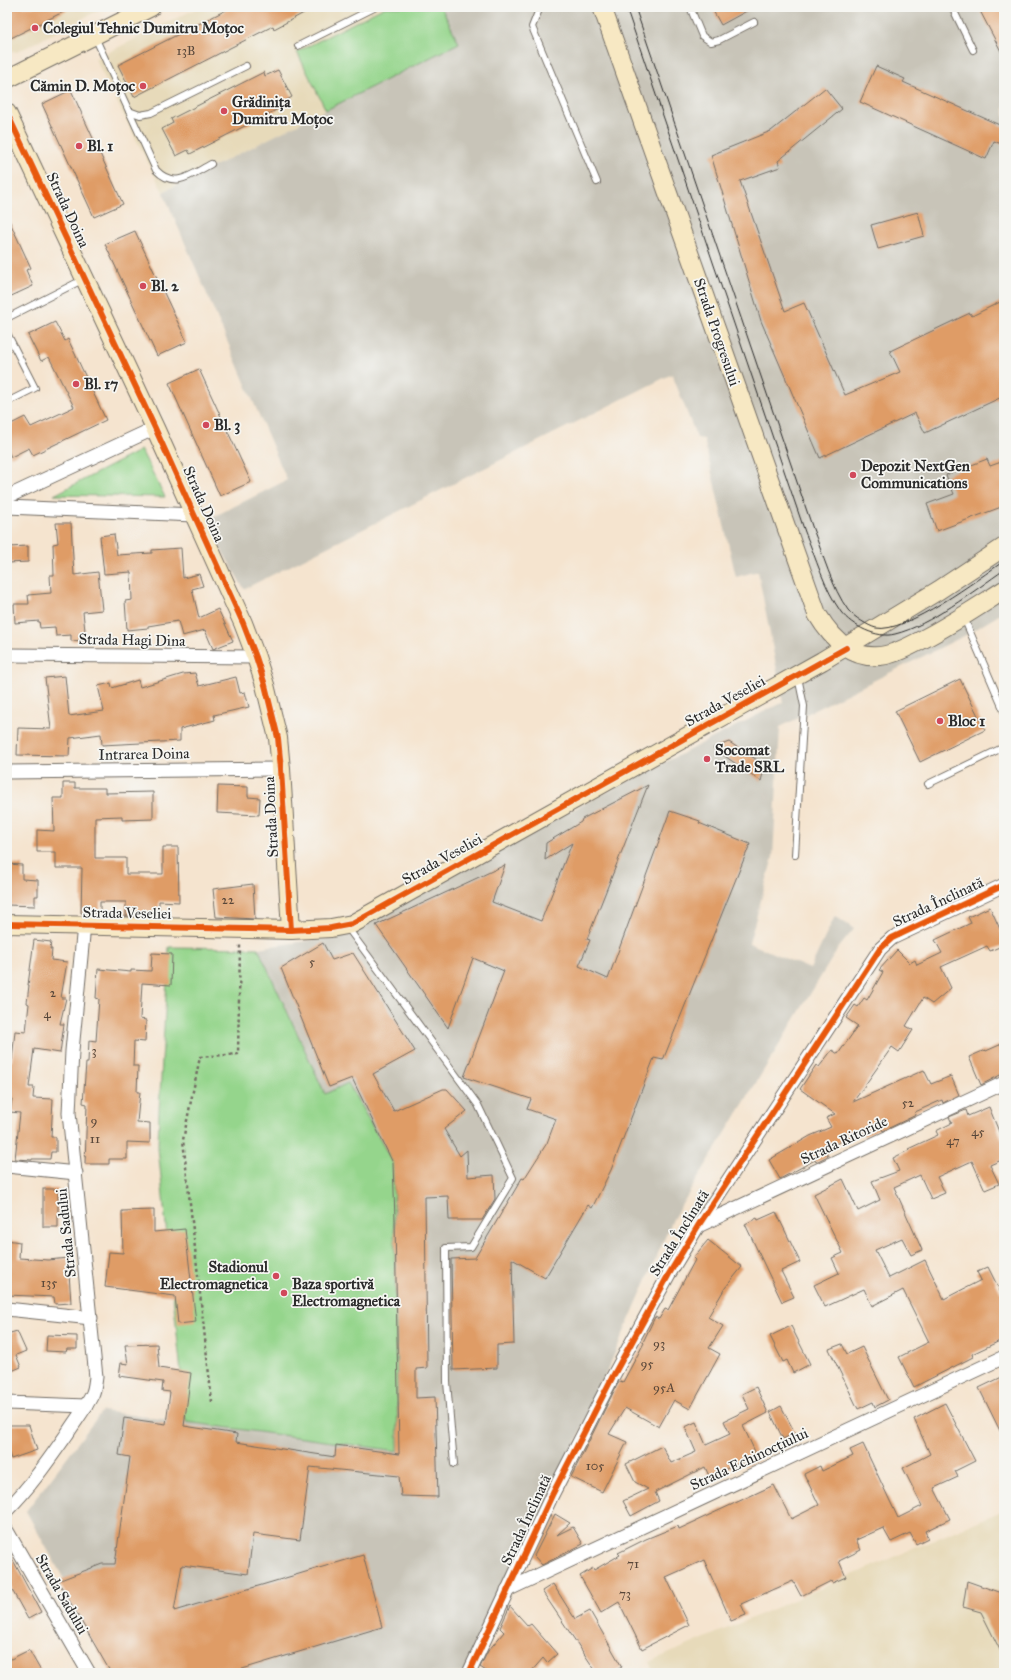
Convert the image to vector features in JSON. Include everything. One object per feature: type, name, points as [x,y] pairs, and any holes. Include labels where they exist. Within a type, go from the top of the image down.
[{"type":"street","points":[[7,79],[151,7]]},
{"type":"street","name":"Strada Progresului","points":[[602,7],[817,614],[824,627],[846,648],[861,655],[873,657],[887,655],[905,649],[964,616],[1004,590]]},
{"type":"street","name":"Strada Doina","points":[[7,113],[155,428],[243,623],[256,657],[278,738],[291,930]]},
{"type":"street","points":[[7,497],[155,428]]},
{"type":"street","points":[[7,507],[194,515]]},
{"type":"street","name":"Strada Veseliei","points":[[7,924],[291,930],[346,926],[352,924],[846,648],[1004,547]]},
{"type":"street","name":"Strada Hagi Dina","points":[[7,655],[256,657]]},
{"type":"street","name":"Intrarea Doina","points":[[7,772],[281,768]]},
{"type":"street","name":"Strada Înclinată","points":[[469,1673],[552,1495],[612,1378],[668,1274],[880,949],[892,938],[1004,886]]},
{"type":"street","name":"Strada Sadului","points":[[7,1510],[32,1482],[86,1406],[93,1393],[96,1377],[69,1113],[84,926]]},
{"type":"street","name":"Strada Ritoride","points":[[698,1226],[1004,1082]]},
{"type":"street","points":[[7,1166],[76,1173]]},
{"type":"street","points":[[7,1309],[91,1318]]},
{"type":"street","name":"Strada Echinocțiului","points":[[507,1590],[1004,1357]]},
{"type":"street","points":[[7,1403],[86,1406]]},
{"type":"street","name":"Strada Sadului","points":[[7,1531],[89,1673]]},
{"type":"lane","points":[[298,46],[376,7]]},
{"type":"lane","points":[[540,7],[532,28],[597,182]]},
{"type":"lane","points":[[690,7],[702,36],[711,42],[719,40],[754,22]]},
{"type":"lane","points":[[952,7],[973,50]]},
{"type":"lane","points":[[94,36],[156,170],[161,176],[169,180],[178,181],[211,164]]},
{"type":"lane","points":[[129,111],[140,115],[151,113],[246,66]]},
{"type":"lane","points":[[7,318],[85,278]]},
{"type":"lane","points":[[7,333],[35,388],[7,402]]},
{"type":"lane","points":[[964,616],[1004,711]]},
{"type":"lane","points":[[795,855],[804,706],[798,675]]},
{"type":"lane","points":[[928,784],[1004,747]]},
{"type":"lane","points":[[346,926],[478,1105],[513,1178],[471,1247],[446,1248],[447,1382],[454,1464]]},
{"type":"path","points":[[212,1402],[183,1140],[200,1057],[238,1054],[240,928]]},
{"type":"shaded area","name":"Colegiul Tehnic Dumitru Moțoc","points":[[7,7],[105,7],[17,52],[7,50]]},
{"type":"shaded area","points":[[199,7],[385,7],[297,52],[326,110],[163,192],[95,59]]},
{"type":"shaded area","points":[[441,7],[1004,7],[1004,612],[964,636],[780,727],[773,857],[749,943],[810,969],[835,916],[854,929],[837,950],[673,1219],[476,1673],[116,1673],[26,1511],[102,1411],[398,1451],[393,1163],[349,1084],[325,1094],[258,948],[320,939],[783,702],[758,571],[736,577],[704,439],[697,438],[672,374],[244,589],[205,521],[287,480],[163,192],[459,43]]},
{"type":"shaded area","points":[[1004,1510],[1004,1673],[654,1673],[649,1662]]},
{"type":"green space","points":[[385,7],[441,7],[459,43],[326,110],[297,52]]},
{"type":"green space","points":[[141,450],[165,497],[54,495]]},
{"type":"green space","name":"Baza sportivă Electromagnetica","points":[[169,947],[258,948],[325,1094],[348,1083],[393,1163],[398,1451],[186,1422],[158,1148]]},
{"type":"building","points":[[7,7],[73,7],[7,40]]},
{"type":"building","name":"Cămin D. Moțoc","points":[[232,7],[315,7],[274,29],[273,26],[134,97],[118,65]]},
{"type":"building","points":[[711,7],[754,7],[721,25]]},
{"type":"building","points":[[978,7],[1004,7],[1004,57]]},
{"type":"building","points":[[876,66],[905,79],[903,82],[1004,127],[1004,145],[994,141],[986,159],[860,102]]},
{"type":"building","points":[[278,70],[292,97],[280,104],[282,107],[190,154],[188,150],[176,156],[162,129],[173,123],[171,119],[264,72],[265,76]]},
{"type":"building","points":[[825,88],[842,109],[778,161],[780,167],[740,181],[785,311],[804,303],[845,395],[900,372],[890,351],[970,313],[972,316],[1004,300],[1004,396],[925,433],[915,413],[820,458],[761,321],[711,155],[771,131]]},
{"type":"building","name":"Bl. 1","points":[[71,90],[123,204],[94,217],[42,104]]},
{"type":"building","points":[[918,212],[924,236],[878,249],[871,225]]},
{"type":"building","points":[[7,216],[31,268],[26,270],[33,286],[7,298]]},
{"type":"building","name":"Bl. 2","points":[[135,231],[187,342],[157,356],[105,244]]},
{"type":"building","name":"Bl. 17","points":[[55,322],[65,341],[68,339],[106,420],[33,455],[29,448],[11,457],[7,449],[7,426],[25,417],[31,427],[74,407],[49,357],[41,361],[28,335]]},
{"type":"building","name":"Bl. 3","points":[[199,369],[251,482],[220,496],[169,383]]},
{"type":"building","points":[[987,459],[990,466],[1004,461],[1004,506],[937,531],[927,504],[954,494],[946,475]]},
{"type":"building","points":[[56,523],[71,523],[74,575],[98,572],[102,610],[83,612],[86,640],[71,641],[71,635],[56,636],[55,627],[40,628],[39,621],[15,623],[14,604],[29,604],[28,595],[51,593],[50,575],[54,575],[53,544],[58,543]]},
{"type":"building","points":[[114,534],[117,555],[152,553],[152,550],[181,548],[183,578],[199,574],[203,586],[192,589],[199,618],[218,609],[233,641],[213,649],[205,630],[182,636],[178,621],[148,626],[148,628],[127,630],[125,601],[132,600],[131,572],[104,574],[100,536]]},
{"type":"building","points":[[28,546],[28,562],[8,563],[8,547]]},
{"type":"building","points":[[195,673],[199,686],[236,677],[240,693],[245,692],[249,707],[214,715],[215,720],[180,729],[180,741],[102,745],[101,734],[70,738],[69,756],[17,755],[18,728],[51,729],[45,678],[65,676],[69,716],[104,711],[98,686],[111,683],[112,688],[138,680],[140,687],[183,674]]},
{"type":"building","name":"Bloc 1","points":[[960,679],[985,730],[920,762],[895,711]]},
{"type":"building","points":[[729,742],[765,765],[761,781],[713,748]]},
{"type":"building","points":[[63,783],[75,783],[75,788],[105,788],[105,793],[153,792],[153,819],[122,820],[122,816],[95,817],[95,858],[126,858],[126,874],[163,874],[163,847],[178,847],[179,902],[159,901],[159,913],[144,912],[144,916],[126,916],[126,902],[100,902],[100,914],[81,913],[82,868],[56,868],[56,852],[37,852],[37,830],[54,831],[53,798],[63,798]]},
{"type":"building","points":[[648,785],[587,939],[590,940],[579,966],[608,979],[670,811],[700,821],[699,823],[750,844],[663,1060],[654,1058],[611,1170],[592,1208],[588,1205],[545,1278],[512,1259],[514,1344],[497,1345],[497,1368],[453,1370],[451,1259],[475,1258],[522,1178],[524,1179],[547,1143],[556,1119],[527,1109],[531,1099],[464,1077],[504,971],[473,958],[448,1028],[376,925],[505,865],[492,902],[541,921],[572,843],[545,860],[546,843],[581,822],[582,819]]},
{"type":"building","points":[[218,786],[248,787],[248,797],[260,798],[259,815],[217,813]]},
{"type":"building","points":[[7,864],[22,865],[22,879],[38,880],[38,896],[35,896],[35,906],[7,905]]},
{"type":"building","points":[[253,884],[255,919],[216,917],[213,889]]},
{"type":"building","points":[[990,907],[1004,938],[1004,945],[990,951],[987,946],[941,967],[951,988],[932,1004],[923,998],[906,1026],[913,1030],[899,1052],[892,1047],[853,1102],[924,1070],[931,1084],[951,1076],[959,1095],[943,1103],[942,1100],[915,1112],[916,1115],[883,1131],[881,1128],[864,1136],[862,1131],[825,1149],[828,1156],[816,1162],[815,1160],[780,1179],[769,1160],[810,1136],[831,1127],[826,1118],[835,1114],[800,1089],[816,1065],[819,1067],[832,1050],[838,1054],[858,1026],[846,1018],[855,1005],[858,1007],[864,998],[867,1000],[883,972],[879,970],[897,950],[910,963],[915,960],[917,965],[942,953],[935,940],[971,923],[968,917]]},
{"type":"building","points":[[34,940],[51,942],[51,960],[67,962],[61,998],[66,998],[60,1024],[64,1024],[60,1053],[34,1049],[29,1087],[34,1087],[33,1098],[53,1099],[51,1137],[56,1137],[56,1152],[51,1152],[50,1159],[32,1160],[15,1159],[20,1113],[10,1112],[12,1099],[7,1098],[7,1060],[12,1060],[15,1031],[26,1032],[29,1004],[27,1003],[28,985]]},
{"type":"building","points":[[323,943],[332,960],[353,953],[415,1051],[373,1074],[394,1111],[443,1089],[447,1089],[467,1111],[444,1129],[460,1156],[467,1150],[468,1177],[494,1175],[495,1199],[482,1220],[449,1220],[448,1196],[425,1197],[427,1368],[416,1369],[416,1398],[435,1397],[438,1497],[401,1496],[399,1476],[310,1467],[300,1540],[253,1534],[248,1574],[182,1565],[174,1611],[363,1555],[382,1627],[229,1673],[111,1673],[58,1581],[102,1564],[115,1564],[130,1457],[119,1455],[124,1418],[166,1424],[170,1392],[162,1391],[163,1382],[119,1376],[121,1363],[128,1364],[125,1345],[157,1344],[159,1368],[191,1373],[184,1426],[237,1434],[236,1442],[335,1457],[336,1445],[399,1454],[393,1163],[352,1078],[329,1087],[281,968]]},
{"type":"building","points":[[152,953],[172,954],[171,985],[142,983],[140,1019],[146,1020],[145,1042],[134,1041],[133,1066],[138,1066],[137,1092],[140,1092],[137,1122],[150,1123],[150,1143],[127,1142],[127,1159],[109,1159],[109,1164],[85,1164],[87,1104],[83,1103],[89,1040],[96,1041],[99,999],[96,998],[98,969],[131,972],[131,970],[151,971]]},
{"type":"building","points":[[1004,1043],[1004,1073],[981,1085],[969,1057]]},
{"type":"building","points":[[989,1107],[1004,1144],[1004,1159],[990,1165],[999,1184],[985,1190],[972,1161],[937,1177],[945,1193],[931,1199],[920,1175],[894,1187],[922,1250],[911,1255],[902,1238],[875,1250],[889,1278],[925,1260],[944,1299],[981,1280],[977,1272],[988,1267],[1004,1299],[1004,1339],[972,1354],[973,1357],[914,1387],[899,1357],[929,1342],[903,1290],[872,1306],[864,1289],[825,1307],[814,1285],[839,1273],[832,1258],[843,1253],[814,1194],[843,1179],[858,1211],[880,1200],[872,1181],[899,1171],[893,1158],[938,1135],[936,1131],[952,1123],[949,1117],[966,1110],[968,1116]]},
{"type":"building","points":[[43,1189],[58,1189],[58,1227],[43,1227]]},
{"type":"building","points":[[154,1210],[154,1232],[185,1229],[196,1322],[178,1324],[175,1296],[105,1287],[109,1252],[123,1253],[122,1211]]},
{"type":"building","points":[[776,1212],[800,1262],[781,1271],[794,1297],[782,1302],[745,1224],[757,1218],[758,1220]]},
{"type":"building","points":[[7,1240],[20,1242],[19,1258],[48,1260],[68,1258],[71,1303],[55,1304],[54,1297],[7,1295]]},
{"type":"building","points":[[708,1240],[742,1267],[725,1288],[708,1317],[723,1326],[709,1348],[720,1354],[690,1409],[674,1400],[659,1427],[625,1408],[609,1434],[627,1442],[602,1492],[571,1477],[617,1385],[620,1381],[623,1382],[644,1343],[643,1342],[655,1317],[659,1319],[665,1309],[668,1310],[695,1260],[693,1258]]},
{"type":"building","points":[[791,1326],[810,1364],[793,1373],[787,1360],[783,1362],[770,1336]]},
{"type":"building","points":[[17,1331],[26,1351],[16,1355],[21,1367],[7,1373],[7,1334]]},
{"type":"building","points":[[47,1335],[77,1336],[77,1349],[67,1349],[66,1352],[46,1351]]},
{"type":"building","points":[[842,1344],[847,1354],[862,1347],[888,1400],[875,1407],[873,1402],[858,1409],[829,1349]]},
{"type":"building","points":[[1004,1376],[1004,1439],[979,1388]]},
{"type":"building","points":[[756,1387],[768,1413],[743,1426],[759,1460],[745,1466],[743,1462],[709,1476],[705,1467],[655,1492],[659,1501],[631,1516],[623,1501],[648,1489],[635,1482],[626,1464],[662,1446],[671,1463],[696,1452],[685,1427],[696,1422],[706,1445],[730,1434],[724,1421],[749,1409],[742,1394]]},
{"type":"building","points":[[945,1403],[975,1461],[955,1471],[958,1477],[934,1488],[950,1519],[925,1531],[928,1538],[916,1544],[910,1533],[891,1542],[883,1528],[856,1540],[861,1550],[839,1561],[846,1577],[832,1583],[831,1581],[801,1596],[793,1581],[741,1604],[746,1615],[731,1621],[704,1560],[666,1577],[689,1625],[642,1649],[619,1602],[601,1613],[580,1576],[593,1568],[594,1570],[620,1555],[618,1553],[646,1539],[678,1526],[679,1529],[774,1485],[791,1519],[819,1505],[804,1474],[820,1466],[822,1471],[853,1456],[850,1450],[863,1444],[898,1518],[922,1506],[903,1468],[930,1454],[914,1419]]},
{"type":"building","points":[[781,1406],[795,1433],[783,1439],[770,1412]]},
{"type":"building","points":[[7,1425],[29,1425],[37,1450],[11,1459],[7,1448]]},
{"type":"building","points":[[555,1514],[570,1523],[557,1535],[573,1527],[583,1544],[542,1565],[534,1556]]},
{"type":"building","points":[[7,1549],[41,1612],[28,1619],[7,1581]]},
{"type":"building","points":[[967,1581],[1004,1594],[1004,1658],[981,1612],[963,1607]]},
{"type":"building","points":[[553,1584],[575,1619],[590,1611],[622,1667],[612,1673],[597,1673],[542,1591]]},
{"type":"building","points":[[510,1606],[528,1626],[531,1624],[557,1654],[547,1663],[543,1658],[530,1673],[489,1673],[480,1667],[488,1651],[504,1632],[500,1628]]},
{"type":"building","points":[[29,1650],[42,1673],[7,1673],[7,1661]]},
{"type":"tram line","points":[[626,7],[805,532],[825,583],[841,612],[852,622],[865,630],[881,635],[895,634],[908,630],[937,616],[1004,570]]},
{"type":"tram line","points":[[635,7],[813,529],[837,592],[842,601],[851,613],[865,623],[876,628],[889,628],[923,614],[942,603],[1004,561]]},
{"type":"cycle path","points":[[7,113],[155,428],[243,623],[256,657],[265,685],[278,738],[291,930]]},
{"type":"cycle path","points":[[7,924],[291,930],[331,928],[352,924],[846,648]]},
{"type":"cycle path","points":[[469,1673],[552,1495],[612,1378],[669,1274],[698,1226],[880,949],[892,938],[1004,885]]},
{"type":"place","name":"Colegiul Tehnic Dumitru Moțoc","points":[[35,28]]},
{"type":"place","name":"Cămin D. Moțoc","points":[[143,86]]},
{"type":"place","name":"Grădinița Dumitru Moțoc","points":[[224,111]]},
{"type":"place","name":"Bl. 1","points":[[79,146]]},
{"type":"place","name":"Bl. 2","points":[[143,286]]},
{"type":"place","name":"Bl. 17","points":[[76,384]]},
{"type":"place","name":"Bl. 3","points":[[206,425]]},
{"type":"place","name":"Depozit NextGen Communications","points":[[853,475]]},
{"type":"place","name":"Bloc 1","points":[[940,721]]},
{"type":"place","name":"Socomat Trade SRL","points":[[707,759]]},
{"type":"place","name":"Stadionul Electromagnetica","points":[[276,1276]]},
{"type":"place","name":"Baza sportivă Electromagnetica","points":[[284,1293]]}]
